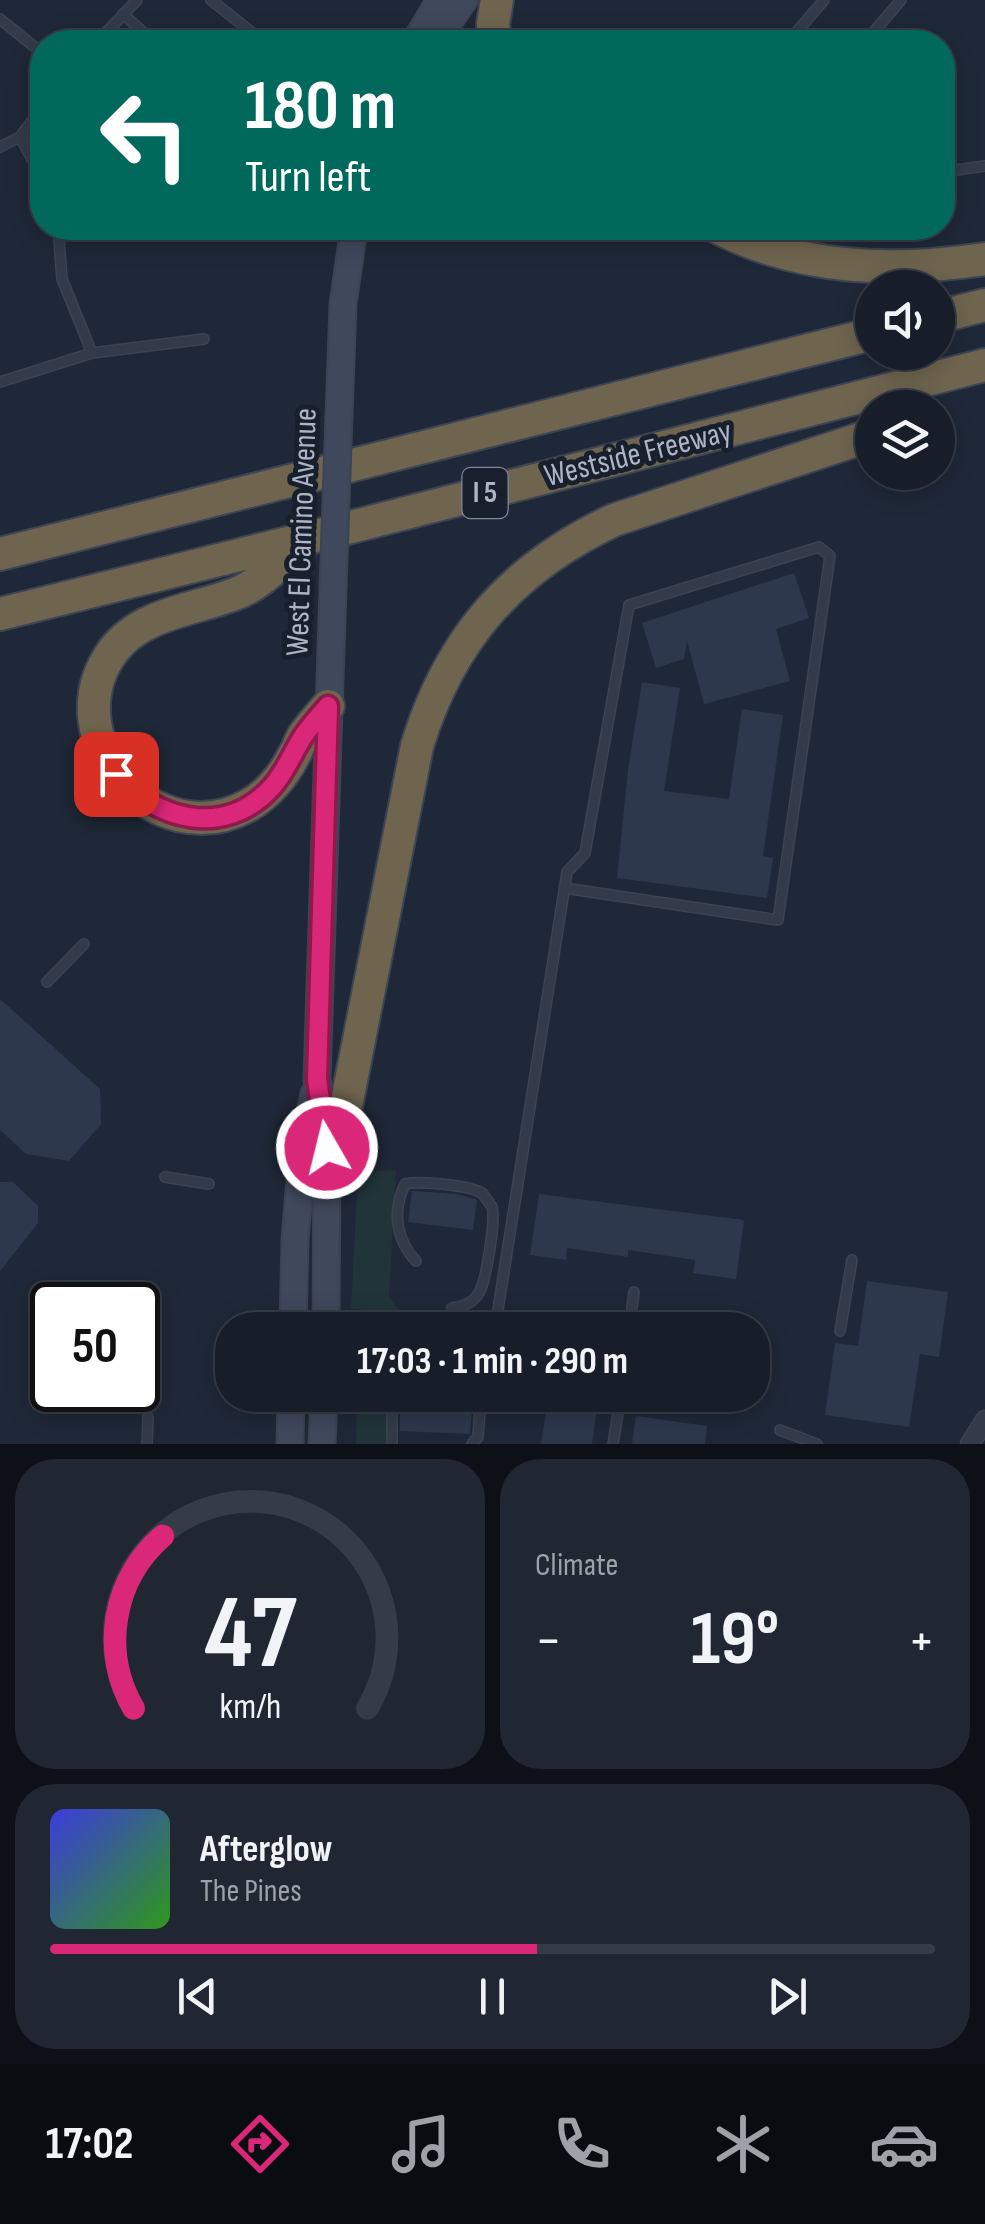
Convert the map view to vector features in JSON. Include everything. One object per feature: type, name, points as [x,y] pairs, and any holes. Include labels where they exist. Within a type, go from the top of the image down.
[{"type":"highway","points":[[494,30],[498,0]]},
{"type":"highway","points":[[744,240],[824,262],[866,267],[940,266],[985,259]]},
{"type":"highway","points":[[955,313],[985,305]]},
{"type":"highway","name":"Westside Freeway","points":[[0,554],[855,338]]},
{"type":"highway","points":[[951,390],[977,368]]},
{"type":"highway","name":"Westside Freeway","points":[[0,614],[977,368]]},
{"type":"highway","points":[[327,1148],[346,1106],[417,746],[442,682],[484,616],[523,576],[582,536],[614,520],[855,440]]},
{"type":"highway","points":[[312,538],[245,590],[149,622],[122,641],[101,672],[95,726],[116,774],[129,790],[160,810],[178,816],[208,817],[238,811],[268,791],[289,764],[302,737],[328,706]]},
{"type":"main road","points":[[422,30],[440,0]]},
{"type":"main road","points":[[444,30],[464,0]]},
{"type":"main road","name":"West El Camino Avenue","points":[[326,1312],[327,1148],[317,1079],[343,304],[352,240]]},
{"type":"main road","name":"West El Camino Avenue","points":[[294,1312],[302,1144],[317,1079]]},
{"type":"main road","points":[[290,1444],[291,1412]]},
{"type":"main road","points":[[322,1444],[323,1412]]},
{"type":"street","points":[[970,1444],[985,1420]]},
{"type":"lane","points":[[108,30],[137,0]]},
{"type":"lane","points":[[212,0],[249,30]]},
{"type":"lane","points":[[798,30],[824,0]]},
{"type":"lane","points":[[875,30],[901,0]]},
{"type":"lane","points":[[123,14],[141,30]]},
{"type":"lane","points":[[0,19],[30,43]]},
{"type":"lane","points":[[0,146],[20,138],[30,124]]},
{"type":"lane","points":[[20,138],[30,156]]},
{"type":"lane","points":[[955,170],[985,166]]},
{"type":"lane","points":[[59,240],[62,279],[92,352]]},
{"type":"lane","points":[[0,382],[92,352],[204,340]]},
{"type":"lane","points":[[498,1312],[564,888],[567,872],[585,853],[629,606],[819,547],[830,556],[778,920],[564,888]]},
{"type":"lane","points":[[47,982],[84,944]]},
{"type":"lane","points":[[164,1177],[208,1184]]},
{"type":"lane","points":[[416,1261],[402,1244],[397,1229],[398,1202],[405,1184],[479,1191],[492,1207],[482,1286],[468,1304],[452,1308]]},
{"type":"lane","points":[[840,1332],[852,1260]]},
{"type":"lane","points":[[631,1312],[634,1292]]},
{"type":"lane","points":[[392,1412],[392,1444]]},
{"type":"lane","points":[[472,1444],[478,1436],[480,1412]]},
{"type":"lane","points":[[613,1444],[618,1412]]},
{"type":"lane","points":[[147,1444],[148,1417]]},
{"type":"lane","points":[[780,1430],[817,1444]]},
{"type":"green space","points":[[396,1170],[389,1296],[400,1312],[351,1309],[358,1172]]},
{"type":"green space","points":[[357,1412],[387,1412],[386,1444],[356,1444]]},
{"type":"building","points":[[794,573],[809,618],[776,629],[790,681],[704,704],[687,641],[684,659],[656,668],[642,623]]},
{"type":"building","points":[[642,682],[680,688],[664,791],[729,799],[742,709],[783,715],[763,856],[773,858],[767,898],[617,878]]},
{"type":"building","points":[[0,999],[100,1089],[101,1124],[69,1161],[26,1154],[0,1130]]},
{"type":"building","points":[[0,1182],[13,1182],[38,1206],[38,1223],[0,1271]]},
{"type":"building","points":[[412,1191],[456,1194],[477,1200],[473,1230],[408,1222]]},
{"type":"building","points":[[539,1194],[744,1220],[736,1279],[693,1273],[695,1260],[628,1250],[628,1257],[567,1248],[566,1260],[530,1255]]},
{"type":"building","points":[[867,1281],[948,1292],[939,1357],[920,1354],[909,1427],[825,1415],[835,1343],[858,1346]]},
{"type":"building","points":[[400,1412],[472,1412],[470,1434],[400,1431]]},
{"type":"building","points":[[546,1412],[596,1414],[592,1444],[541,1444]]},
{"type":"building","points":[[636,1416],[707,1426],[705,1444],[632,1444]]},
{"type":"route","points":[[116,774],[129,790],[160,810],[178,816],[198,818],[238,811],[268,791],[289,764],[302,737],[328,706],[317,1079],[327,1148]]}]
